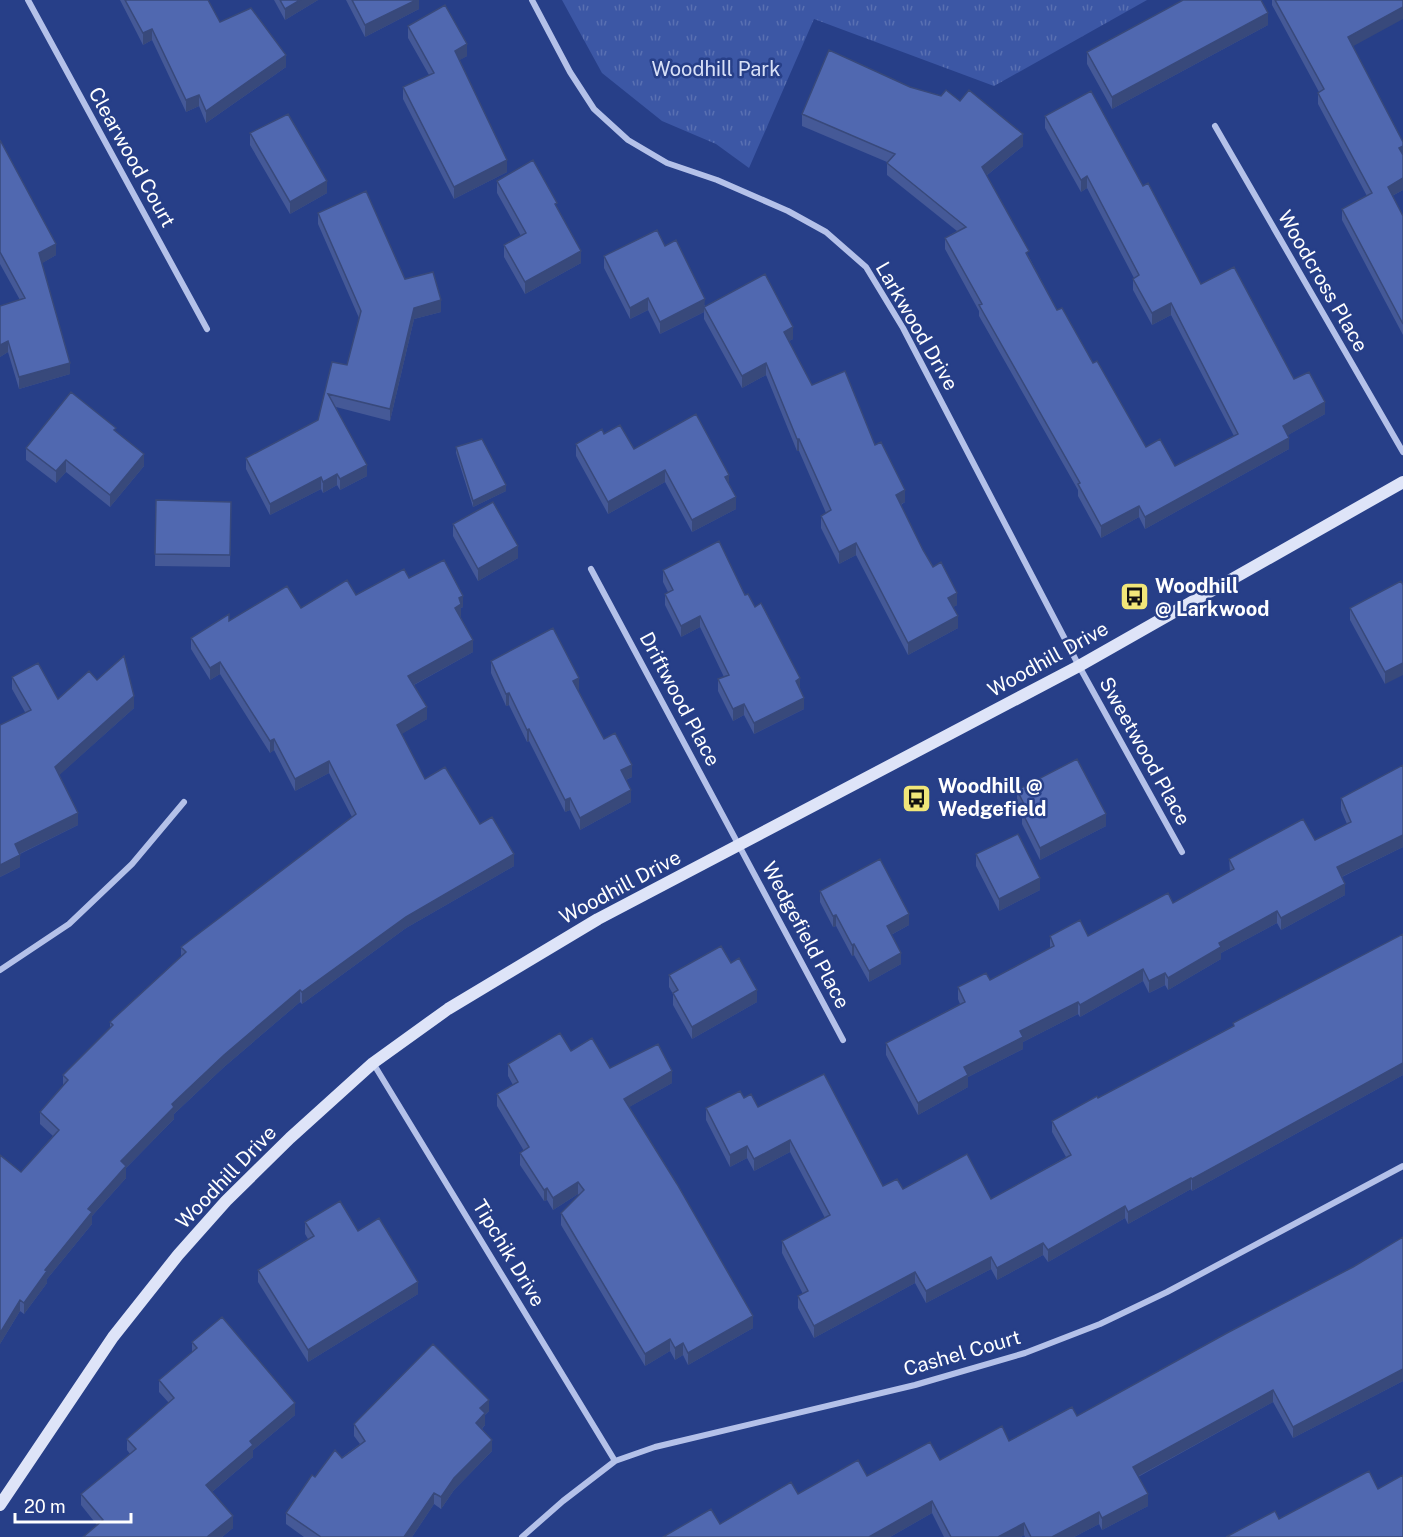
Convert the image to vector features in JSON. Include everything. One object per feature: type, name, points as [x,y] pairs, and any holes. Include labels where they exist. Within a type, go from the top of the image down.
[{"type":"street","name":"Clearwood Court","points":[[28,0],[207,329]]},
{"type":"street","name":"Larkwood Drive","points":[[532,0],[570,72],[594,109],[628,140],[667,163],[717,180],[788,211],[826,232],[866,267],[903,328],[1079,666]]},
{"type":"street","name":"Woodcross Place","points":[[1215,126],[1403,452]]},
{"type":"street","name":"Woodhill Drive","points":[[0,1505],[114,1337],[178,1255],[226,1201],[290,1138],[374,1063],[448,1009],[598,919],[1079,666],[1403,482]]},
{"type":"street","name":"Driftwood Place","points":[[591,569],[740,845]]},
{"type":"street","name":"Sweetwood Place","points":[[1079,666],[1182,852]]},
{"type":"street","points":[[0,970],[69,924],[132,864],[184,802]]},
{"type":"street","name":"Wedgefield Place","points":[[740,845],[843,1040]]},
{"type":"street","name":"Tipchik Drive","points":[[374,1063],[615,1461]]},
{"type":"street","name":"Cashel Court","points":[[522,1537],[563,1501],[615,1461],[654,1447],[915,1385],[1036,1348],[1100,1324],[1167,1292],[1403,1166]]},
{"type":"green space","name":"Woodhill Park","points":[[562,0],[1147,0],[994,86],[814,19],[749,168],[716,144],[662,121],[602,73]]},
{"type":"building","points":[[125,0],[208,0],[220,22],[251,8],[286,55],[206,111],[199,95],[186,100],[152,29],[143,33]]},
{"type":"building","points":[[280,0],[300,0],[285,9]]},
{"type":"building","points":[[352,0],[416,0],[365,25]]},
{"type":"building","points":[[1183,0],[1261,0],[1268,13],[1112,97],[1087,52]]},
{"type":"building","points":[[1275,0],[1403,0],[1403,7],[1348,37],[1403,142],[1403,146],[1399,148],[1403,155],[1403,178],[1388,187],[1403,216],[1403,324],[1342,209],[1372,193],[1318,93],[1324,89]]},
{"type":"building","points":[[445,5],[467,44],[455,51],[507,160],[454,187],[403,87],[434,73],[408,26]]},
{"type":"building","points":[[829,50],[910,87],[941,96],[946,90],[960,101],[969,90],[1023,134],[982,167],[1029,251],[1026,253],[1057,310],[1062,308],[1093,363],[1097,361],[1146,447],[1160,439],[1175,466],[1238,434],[1171,303],[1152,313],[1133,279],[1139,275],[1087,176],[1081,180],[1045,116],[1091,91],[1143,186],[1148,183],[1201,284],[1234,267],[1294,379],[1309,372],[1325,402],[1283,426],[1289,438],[1145,517],[1139,506],[1101,526],[1078,484],[1080,483],[979,305],[982,304],[945,238],[966,227],[887,163],[895,154],[802,114]]},
{"type":"building","points":[[288,114],[327,181],[290,202],[250,133]]},
{"type":"building","points":[[0,140],[56,244],[39,253],[70,363],[19,377],[8,341],[0,345],[0,306],[25,298],[0,252]]},
{"type":"building","points":[[533,160],[581,251],[525,282],[504,245],[526,233],[497,181]]},
{"type":"building","points":[[366,191],[405,279],[433,272],[441,300],[414,308],[390,409],[328,394],[367,465],[340,479],[337,474],[323,482],[321,477],[270,504],[246,458],[318,420],[332,362],[347,365],[361,311],[318,213]]},
{"type":"building","points":[[657,230],[665,246],[676,240],[705,299],[660,322],[648,298],[630,308],[604,256]]},
{"type":"building","points":[[765,274],[793,327],[784,332],[812,385],[845,371],[875,445],[881,442],[905,490],[896,495],[923,550],[933,567],[941,562],[957,593],[948,598],[958,616],[908,643],[856,543],[839,552],[821,516],[831,510],[799,439],[797,439],[766,363],[742,376],[704,307]]},
{"type":"building","points":[[71,392],[144,454],[110,495],[66,460],[56,471],[26,448]]},
{"type":"building","points":[[696,414],[729,475],[725,477],[736,497],[692,520],[665,470],[608,502],[576,444],[602,429],[604,434],[620,425],[634,449]]},
{"type":"building","points":[[482,439],[506,485],[473,501],[456,447]]},
{"type":"building","points":[[156,500],[231,502],[230,555],[155,554]]},
{"type":"building","points":[[493,502],[518,546],[478,569],[453,524]]},
{"type":"building","points":[[719,541],[745,595],[748,594],[755,607],[761,603],[800,678],[796,681],[804,698],[754,723],[744,704],[733,709],[718,679],[729,675],[700,616],[681,626],[665,594],[673,590],[663,570]]},
{"type":"building","points":[[444,560],[463,596],[459,598],[461,604],[455,608],[473,640],[408,676],[427,707],[397,725],[425,779],[445,767],[480,824],[492,817],[514,854],[406,917],[302,992],[300,990],[224,1055],[172,1104],[174,1107],[121,1161],[126,1166],[88,1209],[92,1212],[45,1270],[47,1271],[24,1303],[20,1300],[0,1333],[0,1155],[21,1172],[59,1130],[40,1112],[68,1080],[63,1075],[113,1025],[110,1022],[186,952],[181,947],[356,814],[329,761],[295,779],[274,739],[270,741],[220,662],[210,668],[191,638],[229,614],[229,621],[287,586],[301,608],[347,580],[356,595],[404,569],[409,578]]},
{"type":"building","points":[[1401,581],[1403,585],[1403,663],[1385,672],[1350,608]]},
{"type":"building","points":[[553,628],[579,678],[573,681],[604,739],[615,733],[632,765],[621,770],[631,790],[580,818],[570,798],[565,800],[509,693],[506,694],[491,661]]},
{"type":"building","points":[[124,656],[134,696],[55,767],[78,813],[15,844],[20,855],[0,865],[0,725],[31,710],[12,677],[38,663],[58,699],[89,671],[97,680]]},
{"type":"building","points":[[1077,759],[1106,814],[1040,848],[1022,812],[1027,810],[1017,790]]},
{"type":"building","points":[[1403,765],[1403,835],[1337,867],[1345,884],[1281,918],[1277,911],[1219,943],[1221,947],[1168,978],[1165,973],[1149,981],[1143,969],[1080,1005],[1078,1002],[1020,1031],[1023,1037],[964,1067],[968,1075],[918,1103],[886,1043],[965,1002],[958,987],[986,973],[990,980],[1054,946],[1050,936],[1080,920],[1088,936],[1168,893],[1173,903],[1234,869],[1229,859],[1303,819],[1315,840],[1351,822],[1341,798]]},
{"type":"building","points":[[1018,834],[1040,878],[999,899],[976,854]]},
{"type":"building","points":[[880,859],[909,914],[887,926],[901,953],[869,971],[836,915],[833,916],[820,891]]},
{"type":"building","points":[[1403,934],[1403,1063],[1192,1179],[1128,1212],[1125,1206],[1048,1250],[1043,1243],[997,1268],[991,1257],[926,1291],[915,1272],[814,1326],[798,1296],[808,1291],[782,1241],[830,1215],[790,1140],[754,1159],[747,1146],[730,1155],[706,1108],[740,1091],[744,1098],[751,1094],[758,1107],[824,1074],[883,1186],[897,1179],[903,1189],[967,1154],[991,1199],[1071,1155],[1052,1121]]},
{"type":"building","points":[[721,946],[731,963],[739,958],[757,990],[692,1027],[673,993],[678,990],[669,975]]},
{"type":"building","points":[[560,1033],[571,1051],[592,1038],[610,1068],[658,1044],[672,1071],[624,1099],[677,1184],[753,1316],[688,1353],[683,1343],[675,1348],[670,1339],[645,1354],[561,1213],[584,1190],[578,1182],[553,1198],[547,1188],[544,1190],[520,1153],[529,1147],[497,1094],[518,1082],[508,1064]]},
{"type":"building","points":[[340,1201],[358,1231],[379,1218],[418,1282],[308,1350],[258,1270],[314,1236],[305,1222]]},
{"type":"building","points":[[1403,1237],[1403,1369],[1293,1427],[1273,1390],[1133,1467],[1148,1494],[1102,1518],[1099,1512],[1052,1537],[1031,1537],[1024,1523],[998,1537],[951,1537],[932,1501],[869,1537],[663,1537],[711,1509],[720,1524],[791,1482],[798,1494],[858,1460],[867,1476],[930,1442],[940,1460],[1002,1426],[1009,1441],[1072,1407],[1077,1416],[1353,1267]]},
{"type":"building","points":[[222,1317],[295,1403],[250,1441],[253,1445],[206,1485],[233,1516],[207,1537],[83,1537],[103,1520],[81,1494],[136,1449],[127,1439],[174,1398],[159,1380],[197,1348],[192,1342]]},
{"type":"building","points":[[433,1344],[489,1400],[480,1408],[485,1413],[476,1423],[492,1440],[454,1478],[441,1497],[434,1493],[404,1537],[321,1537],[286,1513],[312,1475],[315,1477],[335,1450],[342,1458],[365,1441],[354,1424]]},
{"type":"building","points":[[1369,1471],[1378,1489],[1403,1475],[1403,1537],[1226,1537],[1275,1511],[1279,1519]]},
{"type":"place","name":"Woodhill @ Larkwood","points":[[1134,597]]},
{"type":"place","name":"Woodhill @ Wedgefield","points":[[917,798]]}]
